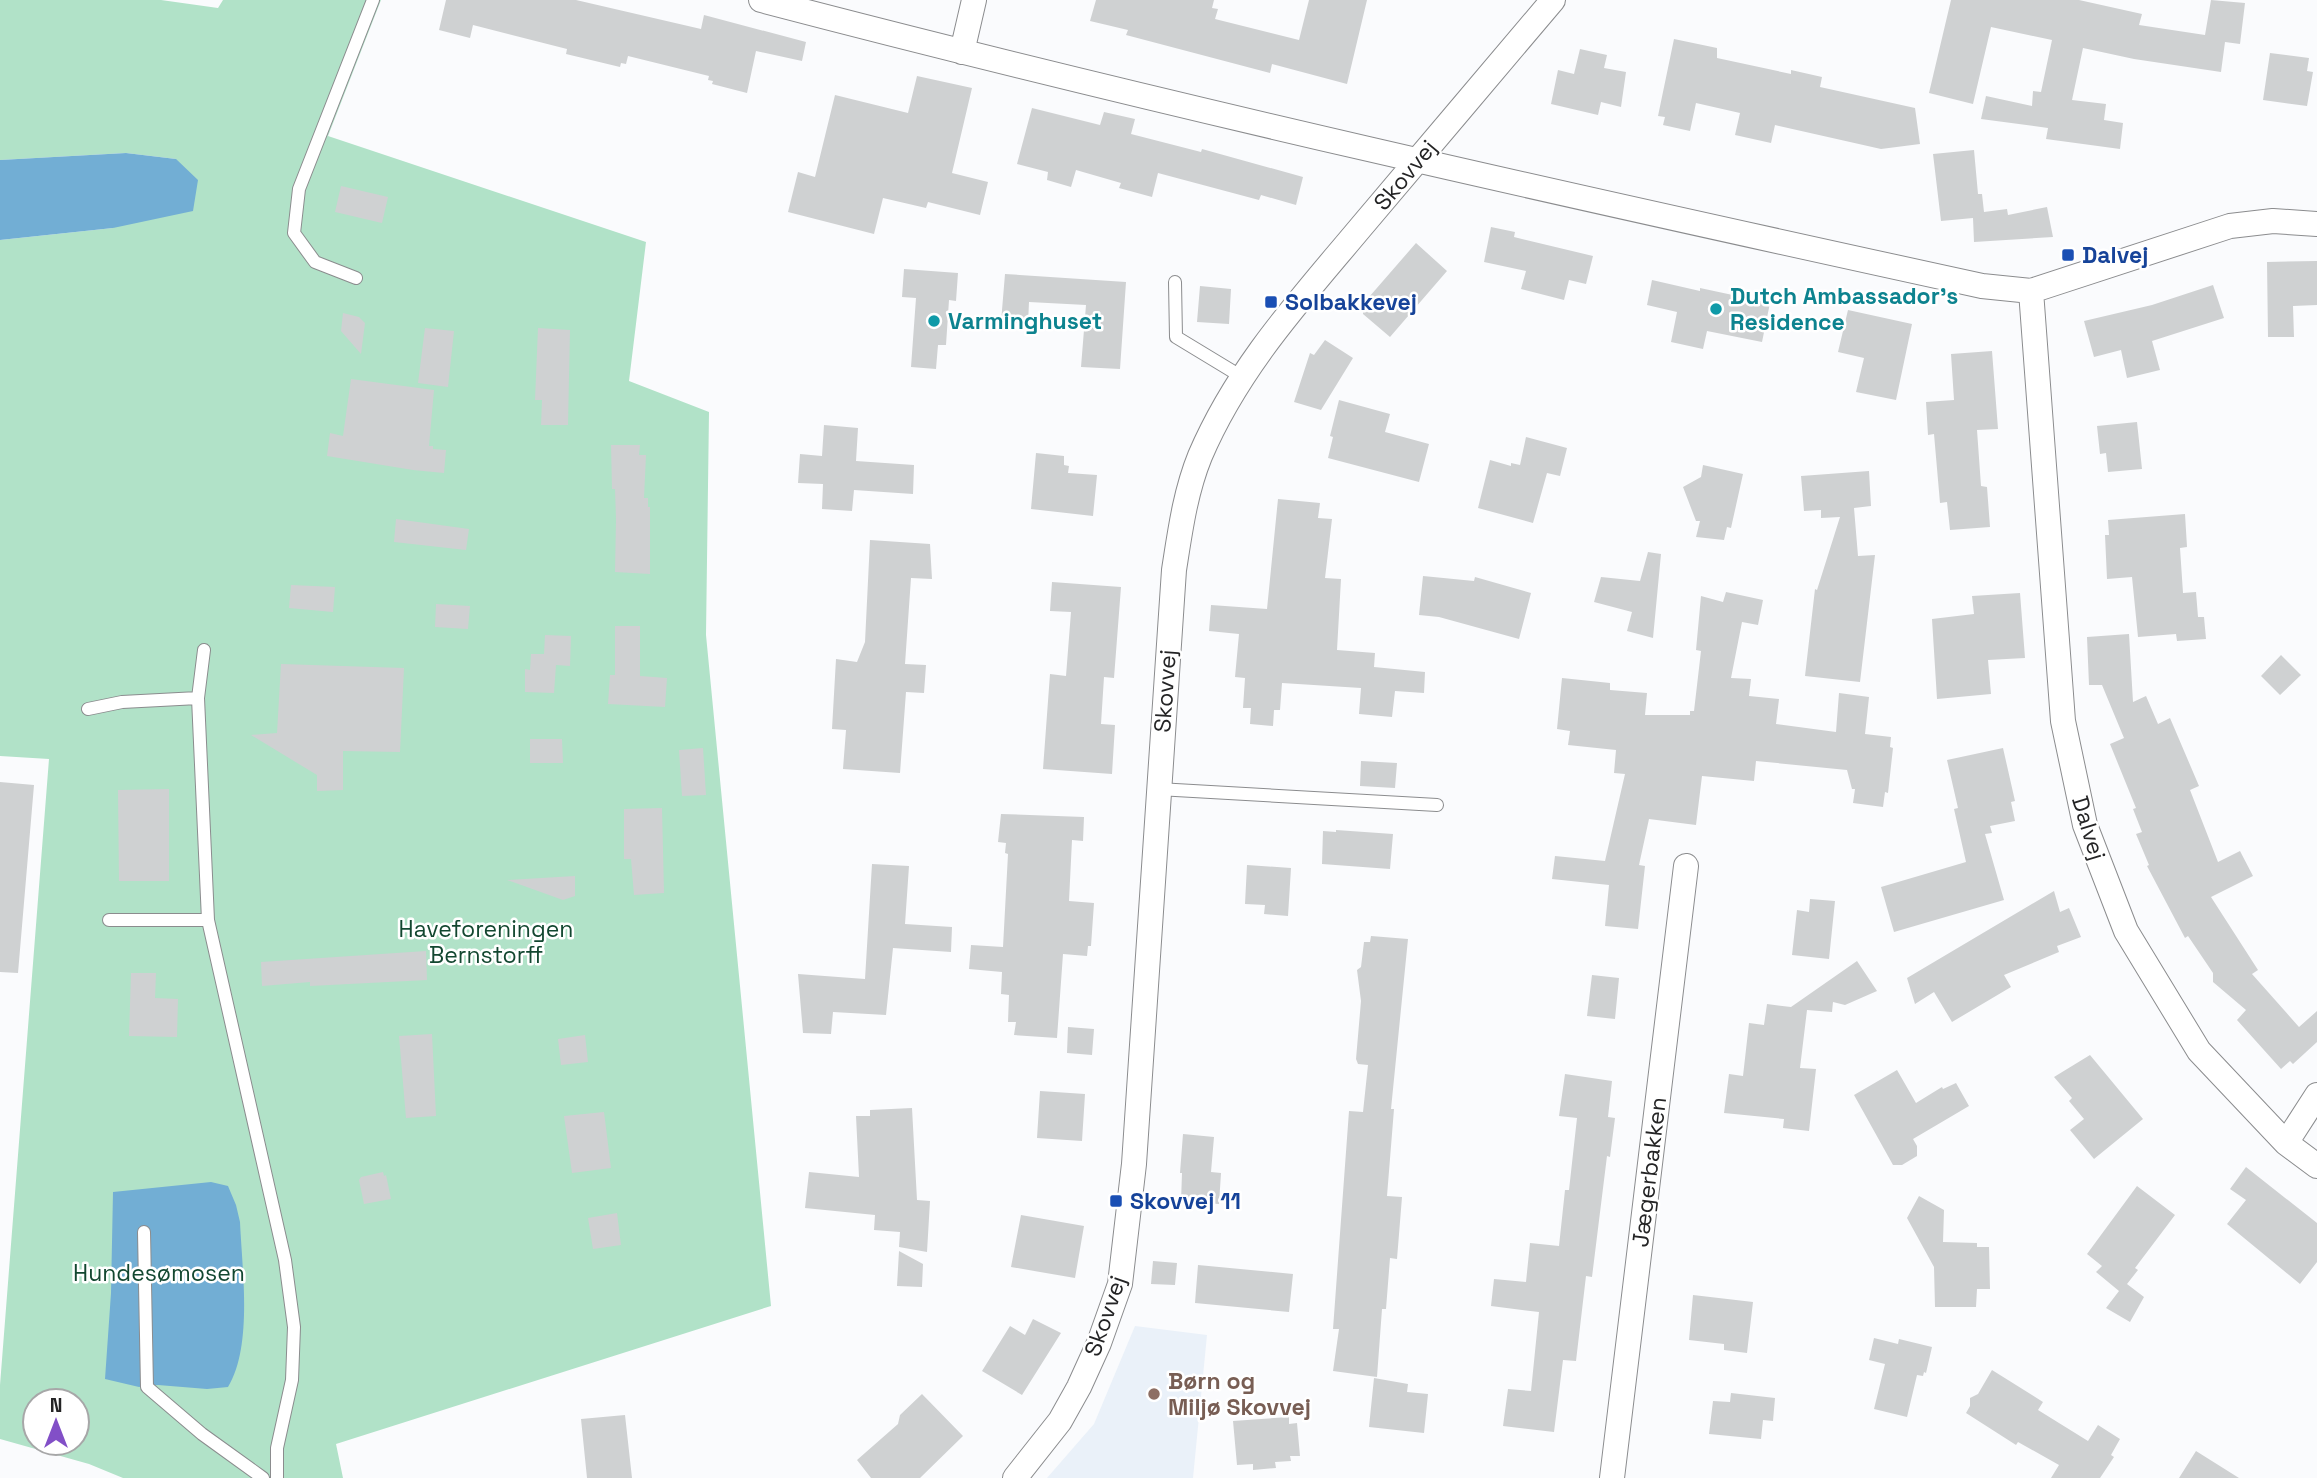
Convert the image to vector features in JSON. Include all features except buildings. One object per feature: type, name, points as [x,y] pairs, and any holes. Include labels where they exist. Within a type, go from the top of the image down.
[{"type":"street","points":[[761,0],[962,52],[1418,160],[1969,283],[2031,291],[2230,226],[2273,220],[2317,224]]},
{"type":"street","points":[[962,52],[974,0]]},
{"type":"street","name":"Skovvej","points":[[1015,1478],[1060,1421],[1079,1387],[1099,1343],[1120,1284],[1133,1174],[1174,570],[1186,499],[1200,456],[1242,377],[1291,309],[1553,0]]},
{"type":"street","name":"Dalvej","points":[[2031,291],[2063,721],[2085,825],[2126,931],[2199,1051],[2286,1143],[2317,1166]]},
{"type":"street","name":"Jægerbakken","points":[[1612,1478],[1686,866]]},
{"type":"street","points":[[2286,1143],[2317,1096]]},
{"type":"lane","points":[[356,278],[315,262],[294,233],[299,189],[373,0]]},
{"type":"lane","points":[[1175,282],[1176,337],[1242,377]]},
{"type":"lane","points":[[204,650],[198,698],[208,920],[285,1260],[294,1327],[292,1380],[277,1448],[277,1478]]},
{"type":"lane","points":[[88,709],[122,702],[198,698]]},
{"type":"lane","points":[[1158,789],[1437,805]]},
{"type":"lane","points":[[109,920],[208,920]]},
{"type":"lane","points":[[144,1231],[147,1387],[202,1434],[263,1478]]},
{"type":"shaded area","name":"Børn og Miljø Skovvej","points":[[1135,1326],[1207,1335],[1193,1478],[1047,1478],[1094,1424]]},
{"type":"green space","points":[[0,0],[161,0],[218,8],[223,0],[381,0],[328,136],[646,242],[629,381],[709,412],[706,635],[771,1306],[336,1444],[343,1478],[123,1478],[64,1457],[91,1457],[91,1387],[21,1387],[21,1445],[0,1439],[0,1385],[49,759],[0,756],[0,240],[113,228],[176,159],[126,153],[0,160]]},
{"type":"water","points":[[126,153],[176,159],[198,180],[193,211],[113,228],[0,240],[0,160]]},
{"type":"water","points":[[211,1182],[228,1186],[240,1222],[244,1284],[243,1329],[241,1351],[228,1387],[139,1387],[105,1379],[111,1293],[113,1192]]},
{"type":"place","name":"Dalvej","points":[[2068,255]]},
{"type":"place","name":"Solbakkevej","points":[[1271,302]]},
{"type":"place","name":"Dutch Ambassador's Residence","points":[[1716,309]]},
{"type":"place","name":"Varminghuset","points":[[934,321]]},
{"type":"place","name":"Skovvej 11","points":[[1116,1201]]},
{"type":"place","name":"Børn og Miljø Skovvej","points":[[1154,1394]]},
{"type":"park label","name":"Haveforeningen Bernstorff","points":[[486,942]]},
{"type":"park label","name":"Hundesømosen","points":[[159,1273]]}]
